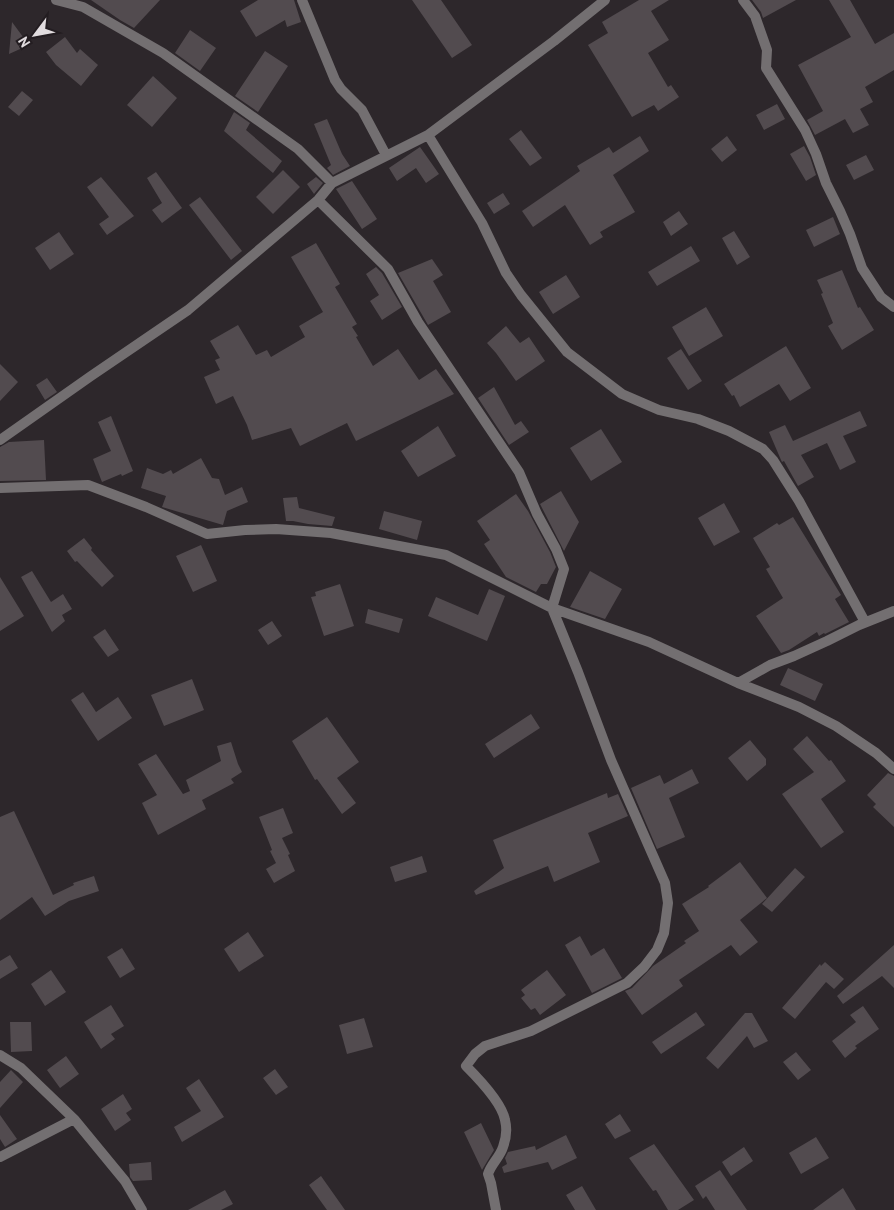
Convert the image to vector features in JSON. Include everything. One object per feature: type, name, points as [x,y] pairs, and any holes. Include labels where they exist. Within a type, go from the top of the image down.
[{"type":"street","points":[[56,0],[83,7],[163,53],[291,145],[332,183]]},
{"type":"street","points":[[302,0],[335,80],[341,89],[362,110],[386,155]]},
{"type":"street","points":[[0,440],[188,310],[318,200],[332,183],[428,135],[554,41],[605,0]]},
{"type":"street","points":[[743,0],[755,16],[768,50],[766,68],[804,130],[816,154],[826,183],[850,234],[862,268],[881,297],[894,307]]},
{"type":"street","points":[[428,135],[482,223],[516,288],[568,352],[622,394],[659,410],[706,422],[763,449],[773,460],[799,501],[865,622]]},
{"type":"street","points":[[318,200],[388,269],[418,322],[519,472],[564,569],[552,608],[611,760],[665,883],[668,903],[664,933],[657,950],[644,967],[627,983],[531,1031],[485,1046],[475,1054],[466,1066],[491,1094],[505,1118],[504,1145],[488,1174],[496,1210]]},
{"type":"street","points":[[0,488],[88,486],[146,507],[207,534],[245,530],[331,533],[446,555],[552,608],[649,642],[738,683],[800,707],[836,726],[876,753],[894,770]]},
{"type":"street","points":[[738,683],[770,665],[894,611]]},
{"type":"street","points":[[0,1055],[21,1068],[74,1119],[125,1181],[142,1210]]},
{"type":"street","points":[[0,1157],[74,1119]]},
{"type":"building","points":[[91,0],[160,0],[134,28]]},
{"type":"building","points":[[258,0],[294,0],[301,22],[287,27],[285,20],[256,37],[240,11]]},
{"type":"building","points":[[412,0],[441,0],[472,45],[452,58]]},
{"type":"building","points":[[639,0],[669,0],[651,11],[669,40],[648,53],[668,87],[671,85],[679,97],[658,111],[654,105],[632,117],[588,45],[608,33],[602,22]]},
{"type":"building","points":[[752,0],[796,0],[763,18]]},
{"type":"building","points":[[829,0],[850,0],[875,44],[894,33],[894,70],[865,87],[873,102],[860,109],[869,125],[853,133],[845,119],[815,135],[807,120],[823,111],[798,65],[851,37]]},
{"type":"building","points":[[12,22],[29,45],[9,54]]},
{"type":"building","points":[[190,30],[216,48],[200,71],[175,53]]},
{"type":"building","points":[[65,37],[77,53],[80,49],[98,65],[81,86],[56,65],[46,52]]},
{"type":"building","points":[[265,51],[288,66],[258,112],[235,96]]},
{"type":"building","points":[[153,76],[177,98],[152,127],[127,105]]},
{"type":"building","points":[[22,91],[33,100],[19,116],[8,107]]},
{"type":"building","points":[[777,104],[785,119],[764,130],[756,115]]},
{"type":"building","points":[[234,112],[250,123],[246,130],[282,161],[273,173],[224,131]]},
{"type":"building","points":[[327,119],[342,154],[350,166],[333,175],[327,168],[331,165],[314,124]]},
{"type":"building","points":[[521,130],[542,158],[530,166],[509,139]]},
{"type":"building","points":[[640,136],[649,151],[613,175],[635,212],[600,232],[603,237],[590,245],[565,205],[533,227],[522,211],[580,171],[577,166],[609,147],[613,153]]},
{"type":"building","points":[[727,136],[737,150],[722,162],[711,149]]},
{"type":"building","points":[[804,146],[816,175],[806,181],[790,154]]},
{"type":"building","points":[[420,147],[439,174],[426,183],[416,168],[397,181],[389,168]]},
{"type":"building","points":[[866,155],[874,170],[854,180],[846,165]]},
{"type":"building","points":[[283,170],[300,187],[273,214],[256,197]]},
{"type":"building","points":[[156,172],[182,208],[162,223],[152,210],[162,203],[147,178]]},
{"type":"building","points":[[101,177],[134,216],[107,235],[99,224],[109,217],[87,187]]},
{"type":"building","points":[[316,177],[323,183],[314,194],[307,184]]},
{"type":"building","points":[[352,181],[377,219],[362,229],[336,189]]},
{"type":"building","points":[[503,193],[510,204],[494,214],[487,203]]},
{"type":"building","points":[[200,197],[242,251],[231,260],[189,205]]},
{"type":"building","points":[[679,211],[688,224],[671,236],[663,222]]},
{"type":"building","points":[[833,217],[840,234],[814,247],[806,230]]},
{"type":"building","points":[[734,231],[750,257],[737,265],[722,238]]},
{"type":"building","points":[[59,232],[74,254],[50,270],[35,248]]},
{"type":"building","points":[[316,243],[340,284],[335,287],[357,324],[352,327],[373,366],[398,349],[419,380],[436,369],[454,394],[356,441],[347,423],[300,446],[291,428],[252,440],[233,396],[216,404],[204,377],[220,370],[215,360],[220,358],[210,341],[238,325],[256,355],[267,350],[271,357],[305,337],[299,326],[323,312],[291,257]]},
{"type":"building","points":[[691,246],[700,261],[657,286],[648,272]]},
{"type":"building","points":[[432,259],[443,275],[433,281],[451,312],[428,325],[398,273]]},
{"type":"building","points":[[376,267],[382,273],[402,307],[382,320],[370,301],[379,295],[366,274]]},
{"type":"building","points":[[842,270],[858,308],[860,307],[874,330],[842,350],[828,326],[833,323],[817,280]]},
{"type":"building","points":[[566,275],[580,297],[553,314],[539,292]]},
{"type":"building","points":[[706,307],[723,336],[689,356],[672,327]]},
{"type":"building","points":[[506,326],[520,343],[529,337],[545,361],[516,381],[487,343]]},
{"type":"building","points":[[786,346],[811,388],[790,401],[779,384],[740,407],[734,395],[732,396],[724,384]]},
{"type":"building","points":[[681,349],[702,381],[688,390],[667,358]]},
{"type":"building","points":[[0,364],[18,382],[0,401]]},
{"type":"building","points":[[47,378],[57,392],[45,400],[36,385]]},
{"type":"building","points":[[494,387],[515,425],[521,421],[529,432],[509,445],[478,398]]},
{"type":"building","points":[[860,411],[867,426],[843,436],[856,462],[840,470],[827,443],[801,455],[814,477],[798,486],[784,461],[782,462],[769,432],[785,425],[793,441]]},
{"type":"building","points":[[111,416],[133,471],[102,482],[93,459],[111,451],[98,422]]},
{"type":"building","points":[[438,426],[456,456],[418,477],[401,451]]},
{"type":"building","points":[[601,429],[622,462],[591,481],[570,448]]},
{"type":"building","points":[[44,440],[46,480],[0,481],[0,447],[9,442]]},
{"type":"building","points":[[201,458],[212,478],[219,479],[225,495],[242,487],[248,502],[227,511],[223,525],[162,507],[166,496],[141,488],[147,468],[163,474],[171,470],[173,474]]},
{"type":"building","points":[[561,491],[579,522],[564,551],[540,504]]},
{"type":"building","points":[[516,494],[528,511],[556,567],[547,584],[541,584],[536,592],[506,577],[484,544],[490,540],[477,521]]},
{"type":"building","points":[[297,497],[299,508],[335,517],[332,526],[286,521],[283,498]]},
{"type":"building","points":[[724,503],[740,532],[714,546],[698,518]]},
{"type":"building","points":[[384,511],[422,521],[417,540],[379,529]]},
{"type":"building","points":[[793,517],[841,595],[835,599],[849,622],[819,636],[817,632],[781,653],[756,616],[783,598],[766,569],[770,567],[753,538],[777,523],[779,525]]},
{"type":"building","points":[[84,538],[92,548],[91,550],[114,576],[102,587],[77,561],[75,562],[67,551]]},
{"type":"building","points":[[201,545],[217,581],[193,592],[176,556]]},
{"type":"building","points":[[32,571],[51,602],[63,594],[72,609],[62,615],[65,621],[52,632],[21,577]]},
{"type":"building","points":[[590,571],[622,589],[605,619],[570,607]]},
{"type":"building","points":[[0,577],[24,616],[0,631]]},
{"type":"building","points":[[340,584],[354,626],[324,636],[311,597],[316,596],[315,592]]},
{"type":"building","points":[[489,589],[505,596],[487,641],[428,616],[436,597],[478,615]]},
{"type":"building","points":[[368,609],[403,619],[399,633],[365,623]]},
{"type":"building","points":[[272,621],[282,636],[268,645],[258,630]]},
{"type":"building","points":[[105,629],[119,650],[108,657],[93,637]]},
{"type":"building","points":[[788,668],[823,684],[815,701],[780,685]]},
{"type":"building","points":[[192,679],[204,710],[164,726],[151,695]]},
{"type":"building","points":[[83,692],[96,712],[118,697],[132,718],[98,741],[71,700]]},
{"type":"building","points":[[531,714],[540,728],[494,758],[485,744]]},
{"type":"building","points":[[327,717],[359,762],[337,778],[356,803],[342,814],[317,779],[315,780],[292,741]]},
{"type":"building","points":[[807,736],[829,761],[831,760],[846,781],[821,799],[844,832],[821,848],[782,794],[814,772],[793,749]]},
{"type":"building","points":[[750,740],[766,759],[766,765],[747,781],[728,758]]},
{"type":"building","points":[[231,742],[242,772],[231,779],[234,783],[202,800],[206,809],[158,835],[142,803],[157,795],[138,764],[156,754],[183,794],[190,791],[186,780],[221,761],[217,746]]},
{"type":"building","points":[[692,769],[699,783],[669,798],[685,837],[657,849],[631,788],[660,775],[664,784]]},
{"type":"building","points":[[888,773],[894,776],[894,827],[873,807],[876,804],[867,795]]},
{"type":"building","points":[[607,793],[608,798],[618,794],[628,816],[588,833],[600,862],[554,882],[548,866],[476,895],[474,891],[504,868],[493,840]]},
{"type":"building","points":[[283,808],[293,833],[282,838],[290,854],[288,855],[295,871],[274,883],[266,869],[276,863],[259,817]]},
{"type":"building","points":[[14,811],[53,895],[74,885],[73,883],[94,876],[99,891],[69,901],[45,916],[32,897],[0,920],[0,817]]},
{"type":"building","points":[[422,856],[427,872],[395,882],[390,867]]},
{"type":"building","points":[[740,862],[767,898],[740,920],[758,942],[740,956],[731,945],[679,980],[683,986],[642,1015],[625,991],[632,988],[653,966],[686,943],[684,941],[699,931],[682,904],[709,887]]},
{"type":"building","points":[[795,868],[805,877],[772,912],[762,904]]},
{"type":"building","points":[[248,932],[264,956],[239,972],[224,949]]},
{"type":"building","points":[[580,936],[591,956],[604,948],[622,978],[592,993],[565,945]]},
{"type":"building","points":[[894,945],[894,988],[882,976],[843,1004],[837,996]]},
{"type":"building","points":[[122,948],[135,969],[120,978],[107,957]]},
{"type":"building","points":[[10,955],[18,968],[0,979],[0,961]]},
{"type":"building","points":[[825,962],[844,979],[834,989],[826,982],[795,1019],[782,1008],[820,964],[821,966]]},
{"type":"building","points":[[51,970],[66,992],[45,1006],[31,984]]},
{"type":"building","points":[[547,970],[566,995],[540,1015],[535,1008],[531,1010],[521,998],[525,995],[521,990]]},
{"type":"building","points":[[111,1005],[124,1026],[111,1034],[115,1039],[101,1049],[84,1022]]},
{"type":"building","points":[[863,1006],[879,1029],[855,1046],[857,1048],[845,1058],[832,1041],[856,1022],[850,1015]]},
{"type":"building","points":[[696,1012],[705,1025],[661,1054],[652,1042]]},
{"type":"building","points":[[745,1013],[752,1013],[768,1041],[754,1048],[747,1036],[718,1069],[706,1058]]},
{"type":"building","points":[[364,1018],[373,1047],[347,1054],[339,1025]]},
{"type":"building","points":[[10,1022],[31,1022],[32,1051],[11,1052]]},
{"type":"building","points":[[796,1052],[811,1070],[798,1080],[783,1062]]},
{"type":"building","points":[[66,1056],[79,1074],[60,1088],[47,1070]]},
{"type":"building","points":[[275,1069],[288,1087],[276,1095],[263,1078]]},
{"type":"building","points":[[11,1070],[23,1082],[0,1108],[0,1082]]},
{"type":"building","points":[[199,1079],[224,1117],[182,1142],[174,1127],[201,1111],[186,1088]]},
{"type":"building","points":[[123,1094],[132,1109],[126,1113],[131,1120],[115,1131],[101,1109]]},
{"type":"building","points":[[620,1114],[631,1131],[615,1139],[605,1124]]},
{"type":"building","points":[[0,1115],[17,1139],[5,1147],[0,1139]]},
{"type":"building","points":[[481,1123],[494,1150],[482,1170],[464,1132]]},
{"type":"building","points":[[566,1135],[577,1158],[552,1170],[548,1162],[504,1173],[502,1167],[507,1164],[505,1158],[508,1152],[535,1146],[536,1150]]},
{"type":"building","points":[[816,1137],[829,1158],[801,1174],[789,1153]]},
{"type":"building","points":[[654,1144],[694,1200],[678,1210],[668,1210],[656,1190],[653,1191],[629,1158]]},
{"type":"building","points":[[744,1147],[753,1161],[731,1176],[722,1162]]},
{"type":"building","points":[[151,1162],[152,1180],[133,1181],[130,1177],[129,1164]]},
{"type":"building","points":[[720,1170],[747,1210],[715,1210],[706,1196],[703,1199],[695,1186]]},
{"type":"building","points":[[321,1176],[345,1210],[327,1210],[309,1185]]},
{"type":"building","points":[[582,1186],[596,1210],[575,1210],[566,1195]]},
{"type":"building","points":[[843,1188],[856,1210],[813,1210]]},
{"type":"building","points":[[225,1190],[233,1204],[221,1210],[188,1210]]}]
